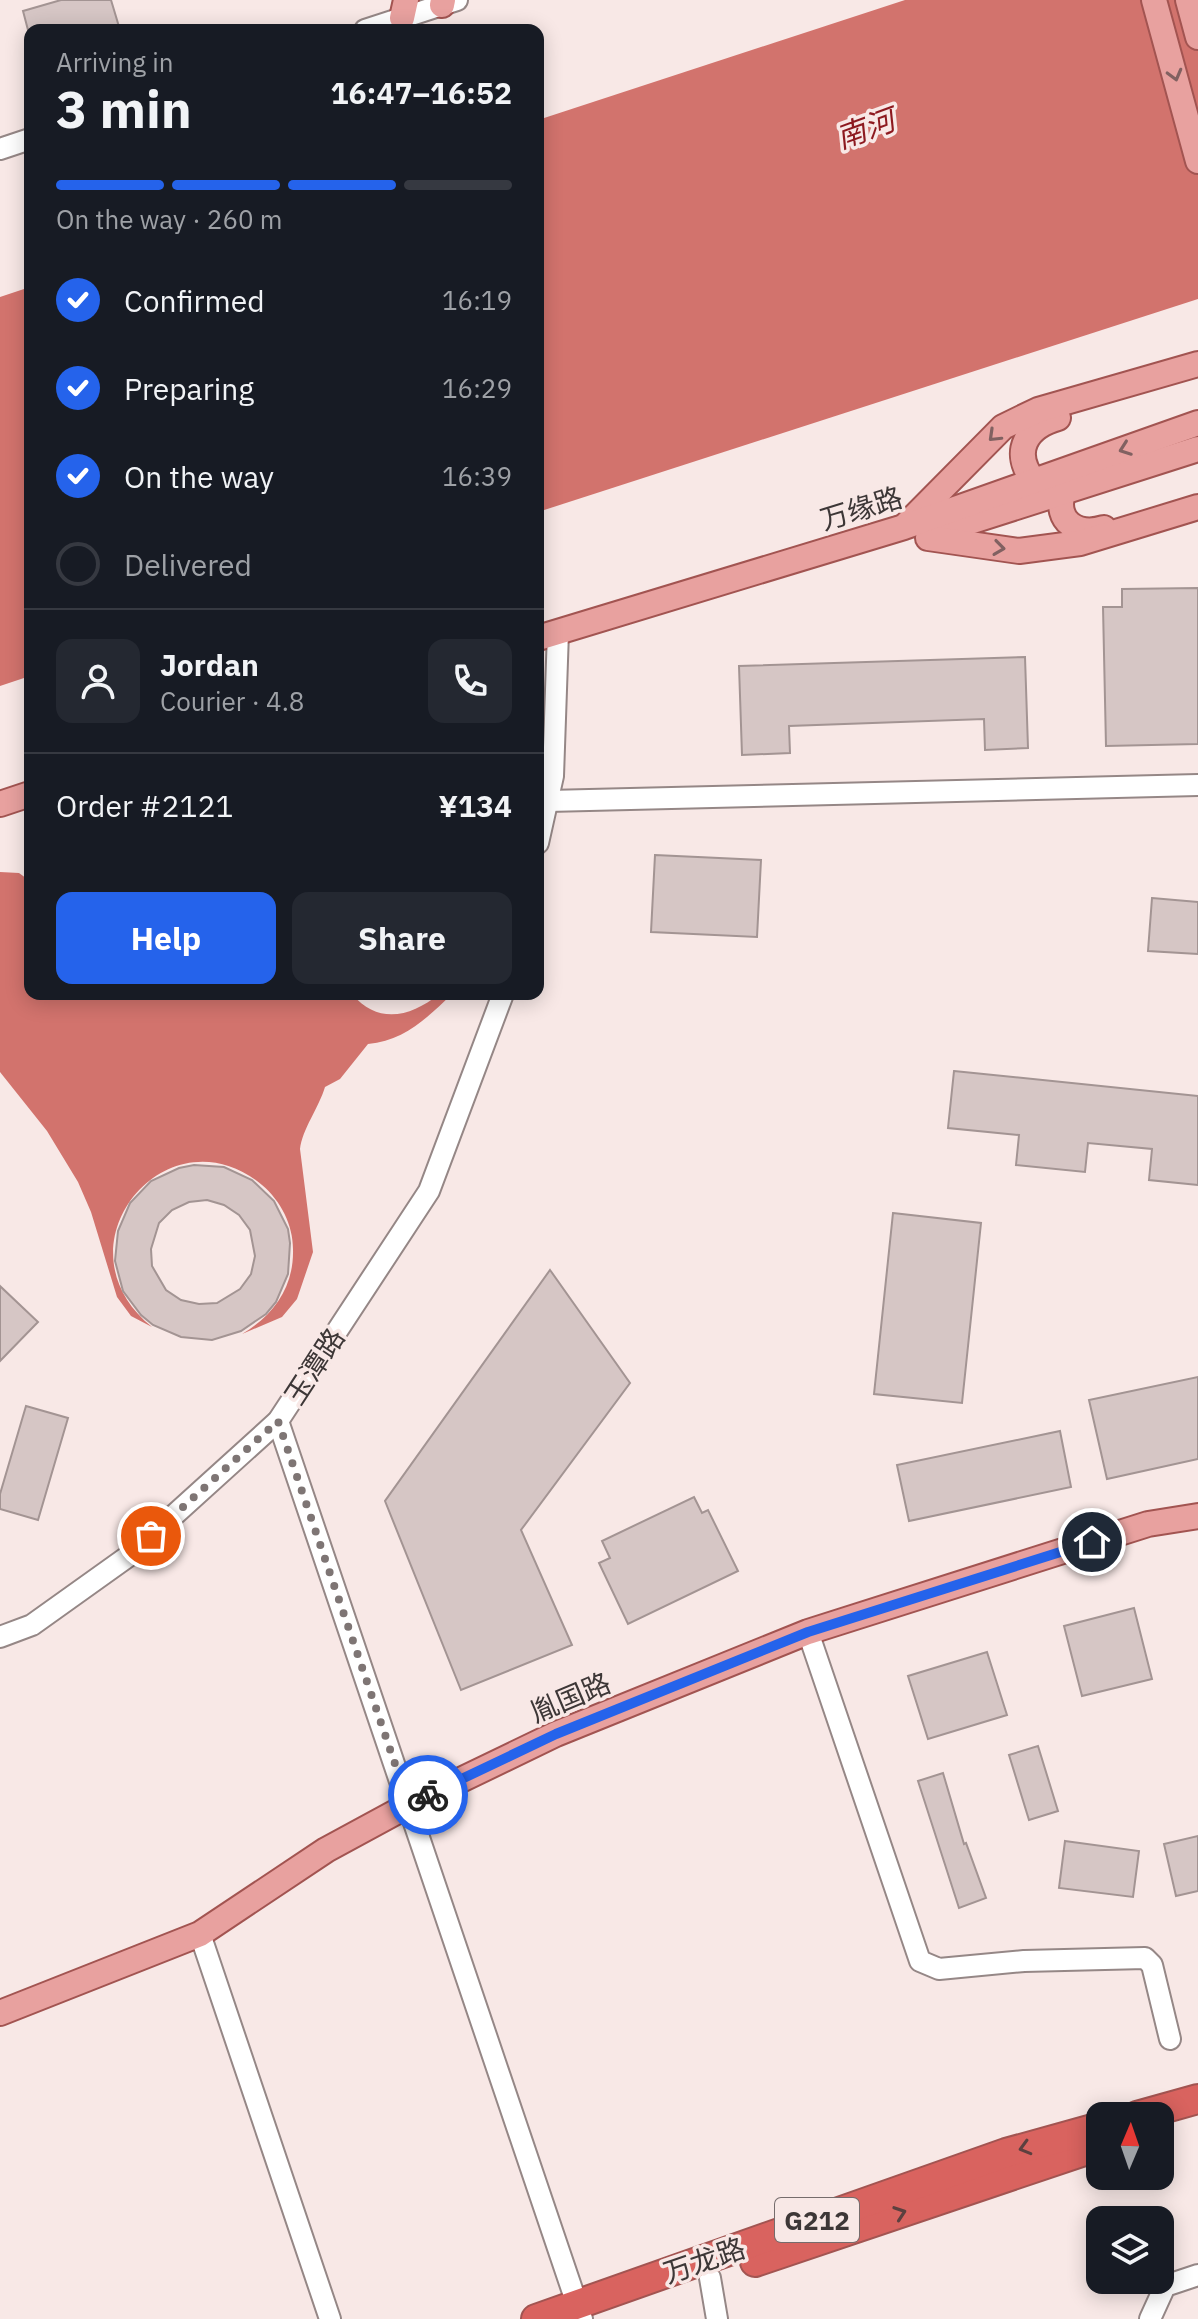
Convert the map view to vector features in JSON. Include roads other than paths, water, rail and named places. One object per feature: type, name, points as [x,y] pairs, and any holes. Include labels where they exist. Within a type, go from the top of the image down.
[{"type":"highway","points":[[1174,2106],[1198,2099]]},
{"type":"highway","points":[[1174,2125],[1198,2117]]},
{"type":"highway","name":"万龙路","points":[[582,2314],[1006,2153],[1086,2131]]},
{"type":"highway","name":"万龙路","points":[[536,2319],[582,2314],[710,2278],[1086,2151]]},
{"type":"main road","points":[[1154,0],[1198,161]]},
{"type":"main road","points":[[1188,0],[1198,37]]},
{"type":"main road","points":[[912,532],[1003,427],[1038,410],[1198,364]]},
{"type":"main road","points":[[1034,481],[1026,469],[1023,453],[1028,436],[1040,423],[1198,377]]},
{"type":"main road","name":"万缘路","points":[[912,532],[1034,481],[1198,423]]},
{"type":"main road","name":"万缘路","points":[[548,643],[912,532],[1063,492],[1198,449]]},
{"type":"main road","points":[[1063,492],[1063,517],[1083,531],[1098,530],[1198,499]]},
{"type":"main road","points":[[912,532],[1019,551],[1080,543],[1198,507]]},
{"type":"main road","points":[[0,804],[24,796]]},
{"type":"main road","points":[[0,819],[24,811]]},
{"type":"main road","name":"胤国路","points":[[0,2013],[200,1934],[326,1850],[409,1805],[556,1734],[808,1632],[1148,1524],[1198,1516]]},
{"type":"street","points":[[376,24],[404,9],[447,2]]},
{"type":"street","points":[[0,149],[24,141]]},
{"type":"street","points":[[544,818],[553,776],[548,643]]},
{"type":"street","points":[[548,801],[1198,785]]},
{"type":"street","name":"玉潭路","points":[[0,1637],[32,1625],[130,1555],[278,1421],[429,1191],[501,1000]]},
{"type":"street","points":[[278,1421],[582,2314]]},
{"type":"street","points":[[808,1632],[920,1961],[939,1969],[1024,1961],[1145,1958],[1152,1965],[1170,2039]]},
{"type":"street","points":[[200,1934],[330,2319]]},
{"type":"street","points":[[1150,2319],[1165,2286],[1198,2275]]},
{"type":"street","points":[[710,2278],[717,2319]]},
{"type":"water","name":"南河","points":[[905,0],[1198,0],[1198,299],[544,510],[544,118]]},
{"type":"water","points":[[24,289],[24,678],[0,686],[0,297]]},
{"type":"water","points":[[0,872],[19,873],[24,877],[24,1000],[358,1000],[373,1010],[395,1014],[417,1008],[431,1000],[446,1000],[404,1033],[368,1044],[340,1079],[325,1087],[300,1149],[313,1252],[297,1299],[282,1317],[242,1334],[272,1309],[290,1276],[291,1231],[285,1214],[269,1191],[226,1165],[191,1162],[159,1174],[134,1196],[118,1226],[113,1260],[124,1294],[152,1327],[131,1316],[117,1297],[91,1212],[78,1182],[47,1131],[0,1072]]}]
